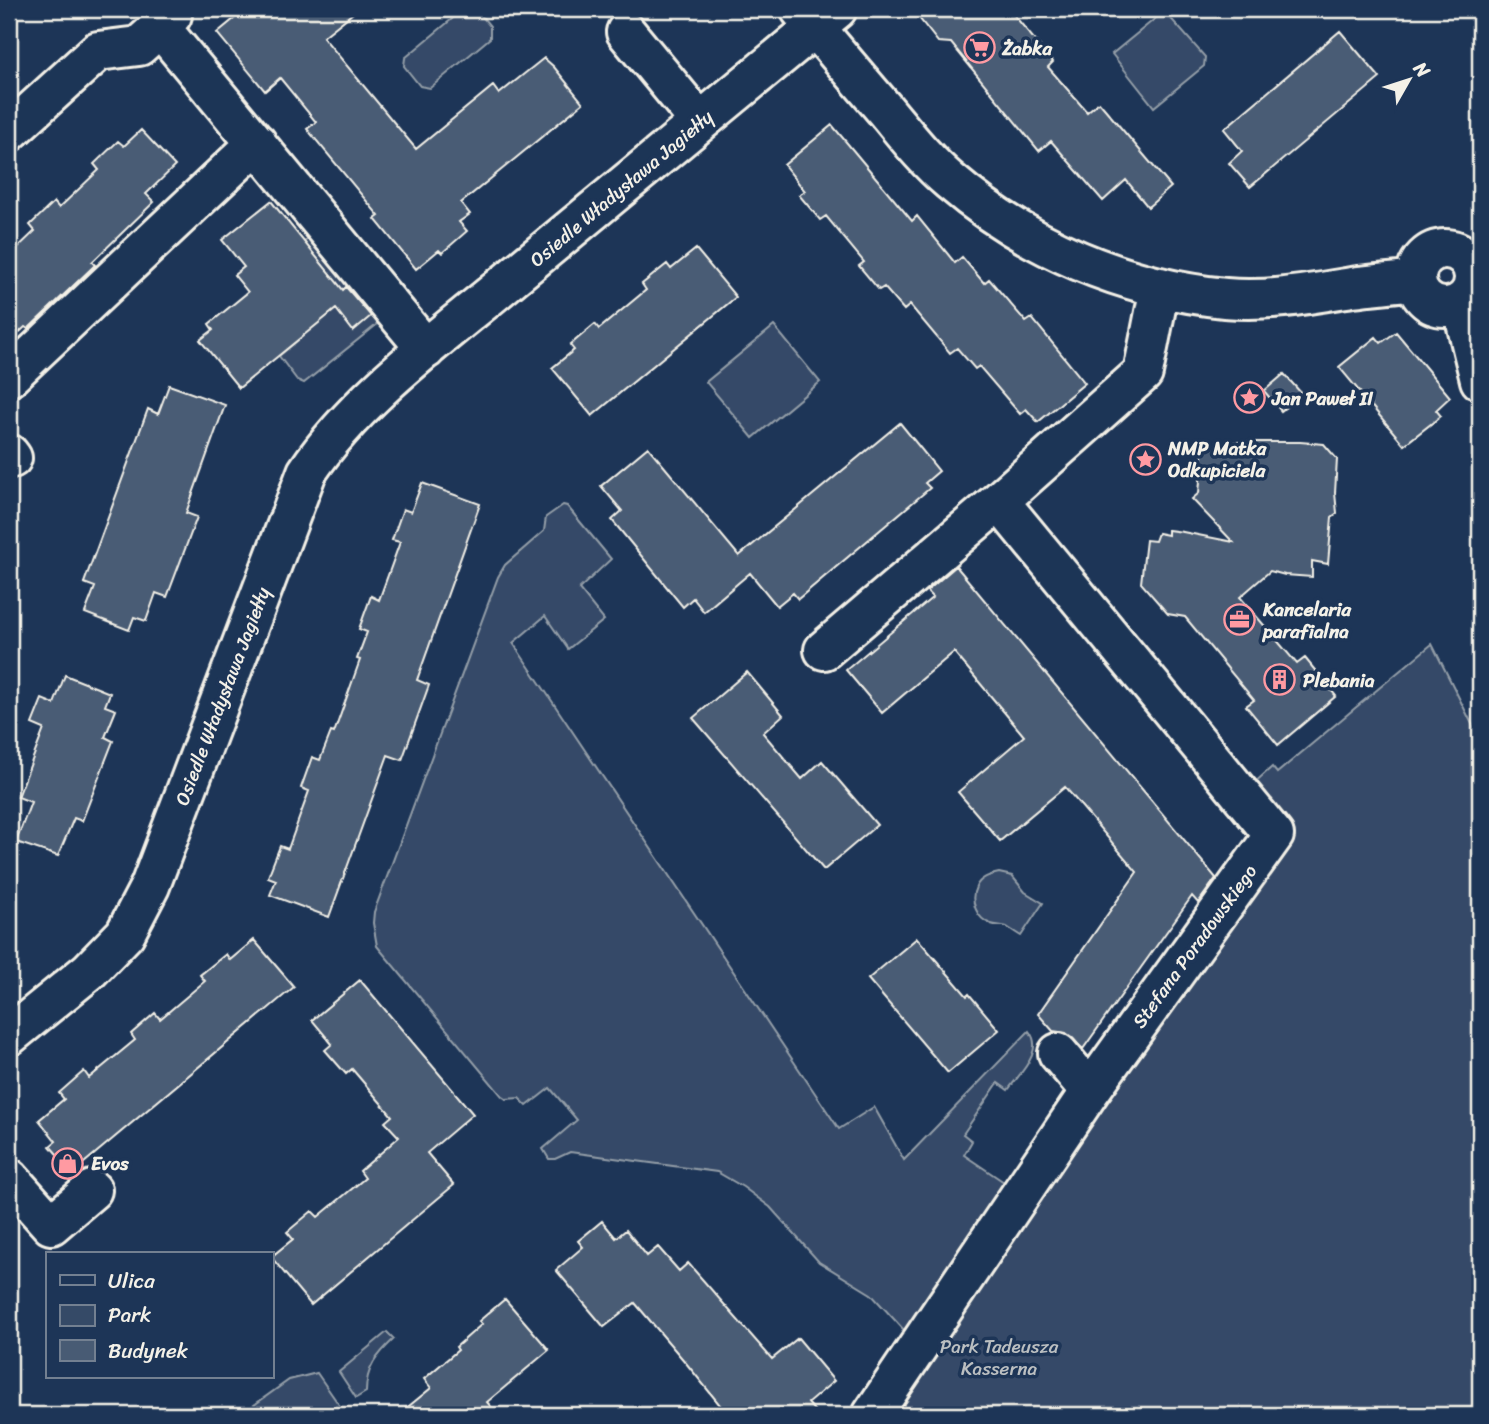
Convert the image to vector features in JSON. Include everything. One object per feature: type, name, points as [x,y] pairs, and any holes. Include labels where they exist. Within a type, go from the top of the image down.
[{"type":"street","points":[[9,132],[98,51],[139,46],[169,15],[257,143],[426,349]]},
{"type":"street","name":"Osiedle Władysława Jagiełły","points":[[9,1036],[89,971],[125,934],[150,886],[307,472],[326,444],[426,349],[700,122],[817,15],[930,161],[950,181],[1002,221],[1061,254],[1103,271],[1160,288],[1226,298],[1293,298],[1415,280]]},
{"type":"street","points":[[626,32],[700,122]]},
{"type":"street","points":[[9,377],[257,143]]},
{"type":"street","points":[[1449,248],[1460,252],[1467,259],[1474,272],[1474,282],[1461,302],[1446,307],[1436,306],[1425,299],[1415,280],[1421,260],[1429,253],[1449,248]]},
{"type":"street","points":[[824,650],[999,501],[1143,373],[1160,288]]},
{"type":"street","points":[[1461,302],[1480,380]]},
{"type":"street","name":"Stefana Poradowskiego","points":[[872,1415],[1090,1091],[1274,835],[999,501]]},
{"type":"street","points":[[1058,1054],[1090,1091]]},
{"type":"street","points":[[9,1178],[51,1225],[92,1190]]},
{"type":"green space","points":[[464,9],[476,9],[490,26],[490,38],[430,88],[420,86],[404,66],[405,58]]},
{"type":"green space","points":[[1162,13],[1168,15],[1205,57],[1204,66],[1154,107],[1112,54]]},
{"type":"green space","points":[[312,236],[380,322],[304,383],[297,380],[279,356],[303,336],[293,323],[332,277],[304,242]]},
{"type":"green space","points":[[774,326],[820,382],[753,438],[706,382]]},
{"type":"green space","points":[[563,505],[567,506],[611,559],[579,589],[604,620],[568,649],[545,616],[513,643],[839,1129],[874,1107],[904,1160],[1029,1031],[1033,1039],[1033,1054],[1024,1069],[1008,1090],[998,1083],[963,1134],[972,1141],[964,1155],[1007,1184],[914,1341],[871,1294],[819,1262],[770,1207],[717,1172],[570,1152],[549,1159],[543,1149],[577,1120],[550,1088],[527,1106],[519,1098],[506,1099],[502,1096],[377,946],[374,912],[498,577],[505,565],[544,531],[546,517]]},
{"type":"green space","name":"Park Tadeusza Kasserna","points":[[1432,644],[1480,740],[1480,1415],[890,1415],[982,1273],[1295,837],[1253,784],[1272,767],[1277,773]]},
{"type":"green space","points":[[999,873],[1012,876],[1025,892],[1043,903],[1021,936],[1007,927],[986,922],[978,914],[974,904],[974,892],[980,881]]},
{"type":"green space","points":[[387,1332],[394,1339],[374,1362],[368,1376],[366,1392],[356,1398],[339,1372]]},
{"type":"green space","points":[[317,1373],[346,1415],[240,1415],[289,1380]]},
{"type":"building","points":[[246,9],[358,9],[323,37],[416,149],[493,86],[499,94],[544,58],[583,103],[461,203],[470,214],[459,222],[467,231],[442,253],[439,250],[416,269],[375,219],[379,216],[307,129],[316,122],[280,78],[265,91],[217,33]]},
{"type":"building","points":[[912,9],[1009,9],[1053,62],[1048,67],[1087,112],[1099,102],[1171,187],[1148,207],[1126,180],[1103,201],[1051,141],[1039,151],[951,43],[938,42]]},
{"type":"building","points":[[1340,31],[1380,78],[1250,187],[1229,163],[1242,151],[1224,129]]},
{"type":"building","points":[[832,125],[912,221],[917,216],[955,263],[962,257],[984,283],[989,279],[1026,322],[1032,318],[1085,383],[1038,422],[1026,409],[1020,414],[979,366],[975,369],[957,348],[950,353],[910,305],[904,310],[884,287],[879,290],[859,266],[864,262],[826,216],[820,220],[799,195],[805,191],[784,165]]},
{"type":"building","points":[[141,130],[175,166],[146,194],[154,202],[92,262],[95,265],[28,329],[25,327],[9,342],[9,256],[35,231],[30,225],[54,202],[59,208],[99,170],[94,164],[118,141],[124,146]]},
{"type":"building","points":[[271,201],[343,290],[346,287],[371,316],[353,331],[336,309],[239,388],[200,340],[213,330],[209,324],[248,292],[234,275],[244,267],[222,240]]},
{"type":"building","points":[[696,249],[736,297],[592,416],[552,368],[574,350],[570,345],[595,324],[599,329],[646,290],[642,284],[667,264],[671,269]]},
{"type":"building","points":[[1396,332],[1450,397],[1436,410],[1441,416],[1404,445],[1339,367],[1376,337],[1381,343]]},
{"type":"building","points":[[1284,374],[1302,394],[1281,411],[1264,391]]},
{"type":"building","points":[[169,385],[225,405],[186,513],[197,517],[167,597],[156,593],[146,621],[134,617],[129,630],[85,613],[95,587],[84,583],[148,409],[158,414]]},
{"type":"building","points":[[900,423],[939,471],[925,483],[930,488],[798,599],[793,593],[777,606],[750,573],[704,612],[693,598],[683,607],[612,520],[622,511],[601,486],[648,447],[739,556]]},
{"type":"building","points":[[1217,442],[1324,444],[1337,459],[1337,513],[1332,517],[1328,564],[1312,561],[1312,577],[1270,571],[1240,597],[1297,664],[1305,658],[1336,696],[1278,745],[1246,706],[1254,700],[1185,617],[1168,614],[1141,583],[1146,540],[1155,541],[1158,533],[1168,535],[1168,530],[1233,542],[1192,499],[1199,493],[1203,445],[1217,447]]},
{"type":"building","points":[[422,483],[480,504],[417,680],[429,685],[402,760],[388,755],[329,917],[270,895],[276,880],[268,877],[280,846],[288,849],[309,791],[301,788],[312,757],[320,760],[331,732],[334,733],[367,632],[359,629],[371,596],[379,600],[400,542],[392,540],[403,509],[411,512]]},
{"type":"building","points":[[956,566],[1216,878],[1198,903],[1192,896],[1083,1049],[1066,1033],[1053,1031],[1038,1014],[1137,872],[1065,787],[1000,841],[958,792],[1024,736],[954,652],[882,713],[846,670],[933,597],[927,591]]},
{"type":"building","points":[[747,672],[783,715],[763,733],[802,779],[822,761],[877,825],[824,870],[693,718]]},
{"type":"building","points":[[65,675],[110,693],[105,706],[116,710],[105,737],[113,741],[82,821],[74,818],[58,856],[16,842],[31,802],[18,797],[44,729],[32,724],[42,699],[54,704]]},
{"type":"building","points":[[917,938],[999,1030],[948,1073],[868,979]]},
{"type":"building","points":[[254,940],[294,987],[78,1168],[75,1163],[69,1168],[50,1146],[56,1141],[39,1120],[64,1099],[59,1093],[84,1071],[89,1078],[135,1040],[131,1034],[155,1013],[160,1019],[205,981],[200,975],[226,954],[230,960]]},
{"type":"building","points":[[360,980],[473,1114],[427,1153],[454,1185],[311,1305],[273,1259],[273,1255],[293,1239],[287,1232],[312,1211],[318,1217],[365,1178],[360,1171],[399,1137],[385,1122],[392,1116],[352,1069],[346,1074],[325,1050],[332,1044],[312,1020]]},
{"type":"building","points":[[602,1221],[616,1238],[626,1230],[647,1256],[658,1247],[679,1271],[688,1263],[772,1359],[798,1338],[834,1381],[808,1403],[818,1415],[728,1415],[635,1303],[604,1327],[556,1270],[583,1247],[578,1241]]},
{"type":"building","points":[[505,1299],[549,1350],[487,1402],[498,1415],[398,1415],[431,1388],[424,1379],[458,1350],[456,1347],[482,1324],[479,1321]]},
{"type":"place","name":"Żabka","points":[[979,48]]},
{"type":"place","name":"Jan Paweł II","points":[[1249,398]]},
{"type":"place","name":"NMP Matka Odkupiciela","points":[[1145,459]]},
{"type":"place","name":"Kancelaria parafialna","points":[[1240,620]]},
{"type":"place","name":"Plebania","points":[[1280,680]]},
{"type":"place","name":"Evos","points":[[68,1163]]}]
